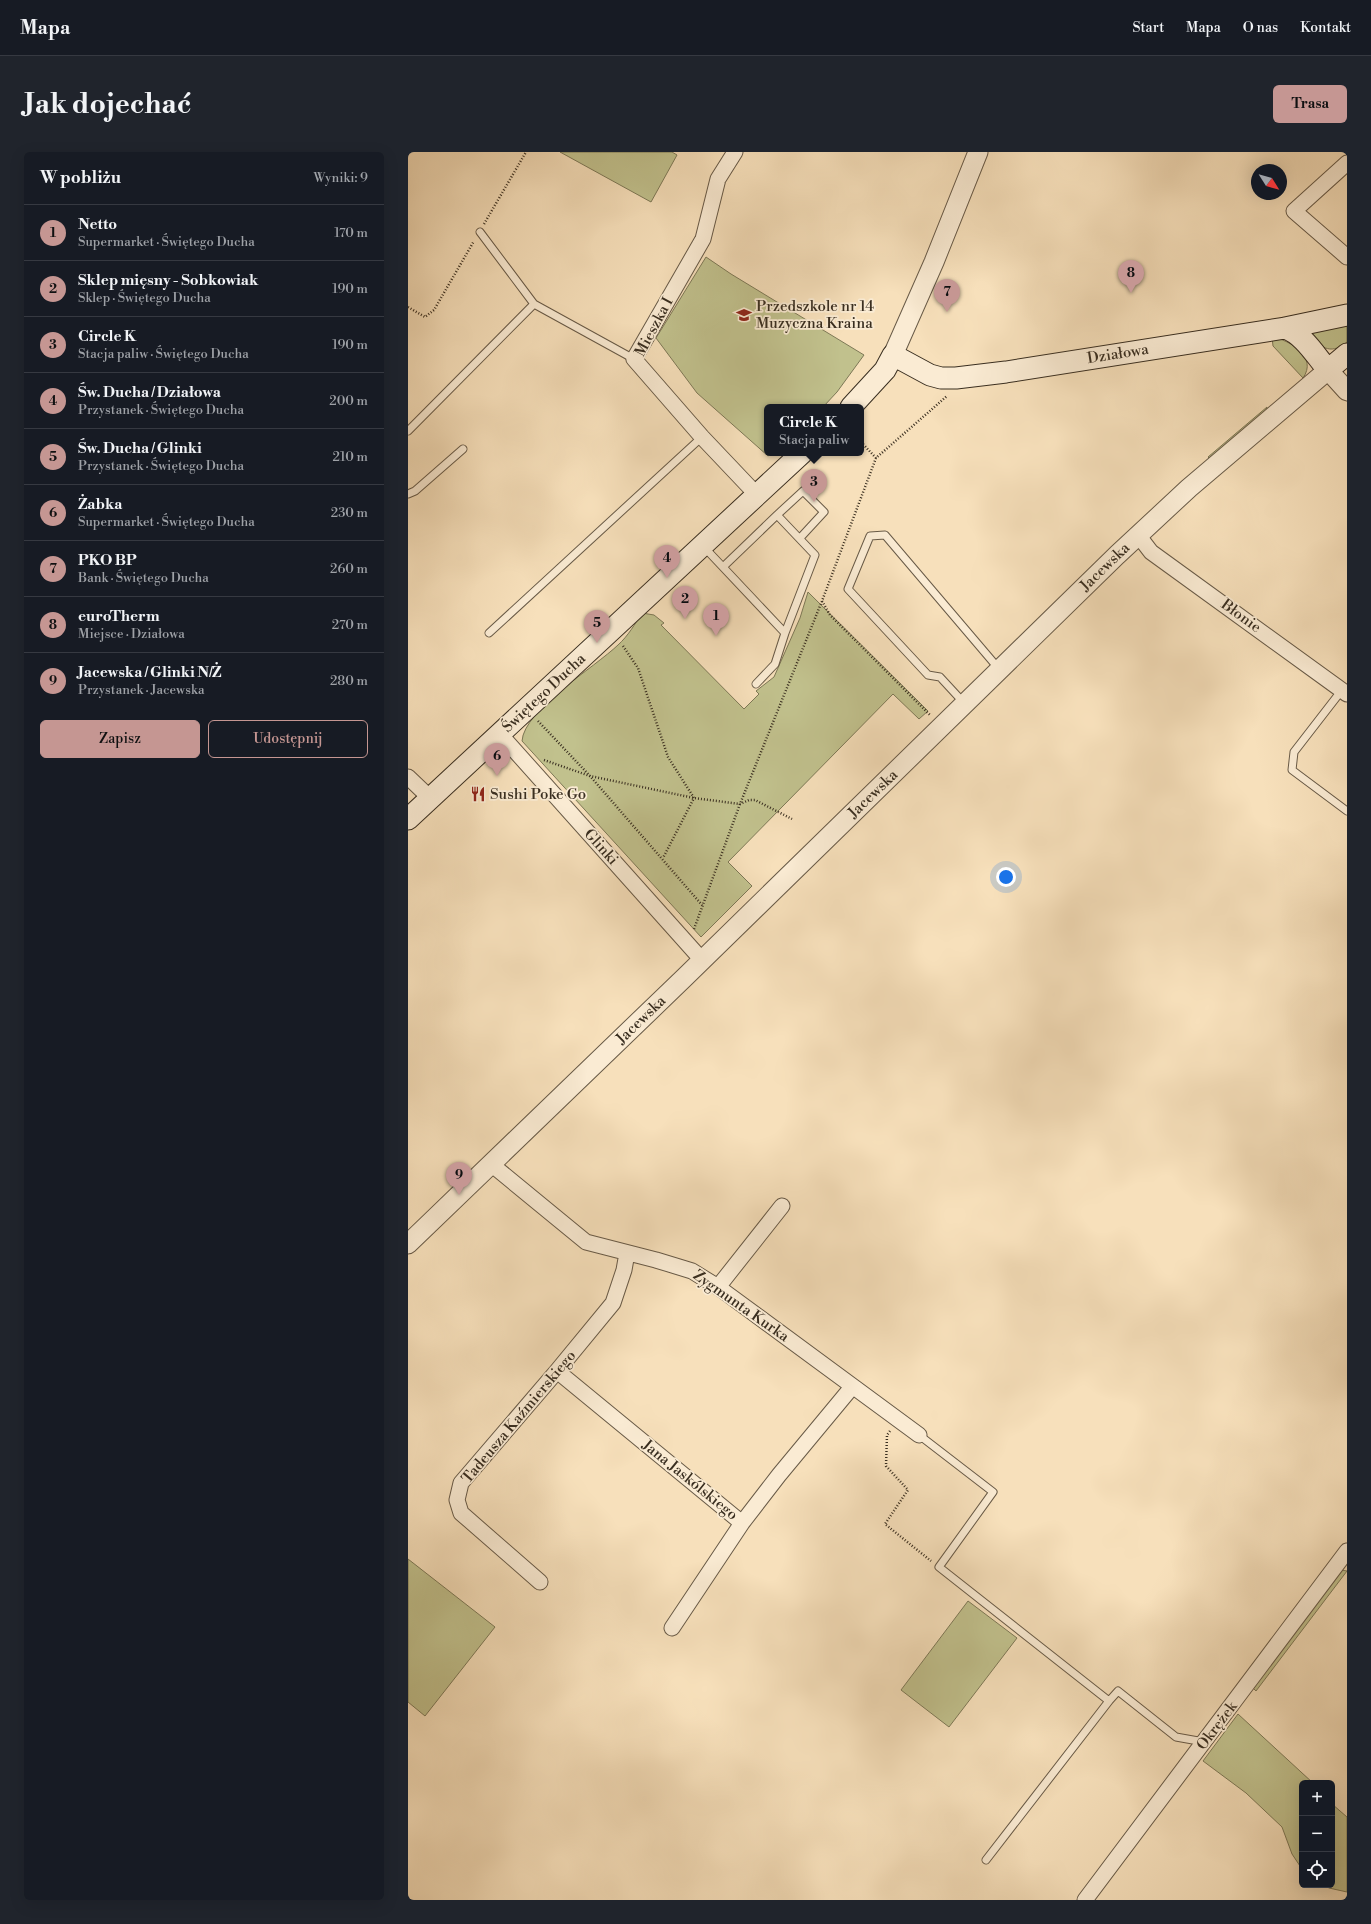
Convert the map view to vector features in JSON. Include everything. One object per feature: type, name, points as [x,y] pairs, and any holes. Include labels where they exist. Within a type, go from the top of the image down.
[{"type":"main road","name":"Działowa","points":[[893,355],[930,375],[941,378],[956,378],[1006,372],[1284,328],[1347,315]]},
{"type":"main road","points":[[1284,328],[1291,330],[1304,340],[1328,370]]},
{"type":"main road","name":"Jacewska","points":[[1328,370],[1347,354]]},
{"type":"main road","points":[[854,404],[885,370],[893,355]]},
{"type":"main road","name":"Świętego Ducha","points":[[408,819],[799,456]]},
{"type":"street","name":"Mieszka I","points":[[735,152],[718,179],[703,239],[634,359],[702,437],[757,495]]},
{"type":"street","points":[[893,355],[934,262],[978,152]]},
{"type":"street","points":[[1347,163],[1294,211],[1347,257]]},
{"type":"street","points":[[1328,370],[1347,391]]},
{"type":"street","name":"Jacewska","points":[[408,1244],[1138,536],[1189,488],[1328,370]]},
{"type":"street","name":"Błonie","points":[[1138,536],[1151,552],[1345,692]]},
{"type":"street","name":"Glinki","points":[[500,734],[702,960]]},
{"type":"street","points":[[408,778],[430,798]]},
{"type":"street","name":"Zygmunta Kurka","points":[[491,1164],[586,1242],[692,1271],[718,1287],[919,1436]]},
{"type":"street","points":[[718,1287],[782,1206]]},
{"type":"street","name":"Tadeusza Kaźmierskiego","points":[[540,1582],[461,1513],[457,1500],[461,1482],[557,1372],[613,1303],[628,1253]]},
{"type":"street","name":"Jana Jaskólskiego","points":[[557,1372],[742,1524],[779,1475],[852,1387]]},
{"type":"street","points":[[672,1628],[742,1524]]},
{"type":"street","name":"Okrężek","points":[[1085,1900],[1347,1551]]},
{"type":"lane","points":[[480,232],[534,304],[634,359]]},
{"type":"lane","points":[[408,431],[534,304]]},
{"type":"lane","points":[[489,633],[702,437]]},
{"type":"lane","points":[[408,494],[415,491],[463,449]]},
{"type":"lane","points":[[723,567],[803,491],[824,512],[800,538]]},
{"type":"lane","points":[[756,684],[775,664],[785,633],[815,555],[777,515]]},
{"type":"lane","points":[[965,704],[940,677],[928,675],[848,589],[870,536],[884,535],[1000,670]]},
{"type":"lane","points":[[702,545],[785,633]]},
{"type":"lane","points":[[1345,692],[1294,752],[1292,770],[1347,810]]},
{"type":"lane","points":[[919,1436],[994,1492],[940,1567],[1109,1701]]},
{"type":"lane","points":[[986,1860],[1109,1701],[1118,1692],[1176,1737],[1204,1742]]},
{"type":"path","points":[[408,307],[425,317],[434,310],[526,152]]},
{"type":"path","points":[[688,945],[740,804],[822,601],[876,458],[949,395]]},
{"type":"path","points":[[864,445],[876,458]]},
{"type":"path","points":[[822,601],[830,615],[932,718]]},
{"type":"path","points":[[623,646],[638,668],[668,757],[694,798]]},
{"type":"path","points":[[534,717],[590,776],[663,858],[702,905]]},
{"type":"path","points":[[525,762],[532,756],[590,776],[694,798],[740,804],[749,800],[755,800],[792,819]]},
{"type":"path","points":[[663,858],[694,798]]},
{"type":"path","points":[[897,1420],[887,1435],[886,1466],[908,1490],[885,1524],[940,1567]]},
{"type":"green space","points":[[560,152],[672,152],[677,155],[651,202]]},
{"type":"green space","points":[[706,257],[731,274],[864,355],[837,392],[826,404],[764,404],[764,452],[697,393],[656,338]]},
{"type":"green space","points":[[1347,325],[1347,342],[1337,348],[1328,349],[1323,347],[1312,335],[1314,330]]},
{"type":"green space","points":[[1272,337],[1294,346],[1305,357],[1307,370],[1303,378],[1273,346]]},
{"type":"green space","points":[[1267,407],[1266,411],[1210,459],[1208,457]]},
{"type":"green space","points":[[808,592],[928,711],[919,719],[893,694],[728,862],[752,886],[701,937],[522,741],[526,729],[547,703],[622,641],[642,613],[654,615],[664,623],[661,625],[744,709],[759,694],[756,691],[774,677],[800,618]]},
{"type":"green space","points":[[408,1559],[495,1627],[425,1716],[408,1702]]},
{"type":"green space","points":[[1341,1570],[1347,1571],[1256,1691],[1253,1688]]},
{"type":"green space","points":[[968,1601],[1017,1638],[949,1727],[901,1690]]},
{"type":"green space","points":[[1238,1714],[1310,1780],[1299,1780],[1299,1864],[1292,1854],[1282,1827],[1246,1793],[1203,1761]]},
{"type":"green space","points":[[1335,1807],[1347,1817],[1347,1892],[1329,1888],[1335,1888]]},
{"type":"place","name":"euroTherm","points":[[1131,293]]},
{"type":"place","name":"PKO BP","points":[[947,312]]},
{"type":"place","name":"Przedszkole nr 14 Muzyczna Kraina","points":[[744,315]]},
{"type":"place","name":"Circle K","points":[[814,502]]},
{"type":"place","name":"Św. Ducha / Działowa","points":[[667,578]]},
{"type":"place","name":"Sklep mięsny - Sobkowiak","points":[[685,619]]},
{"type":"place","name":"Netto","points":[[716,636]]},
{"type":"place","name":"Św. Ducha / Glinki","points":[[597,643]]},
{"type":"place","name":"Żabka","points":[[497,776]]},
{"type":"place","name":"Sushi Poke Go","points":[[478,794]]},
{"type":"place","name":"Jacewska / Glinki N/Ż","points":[[459,1195]]}]
